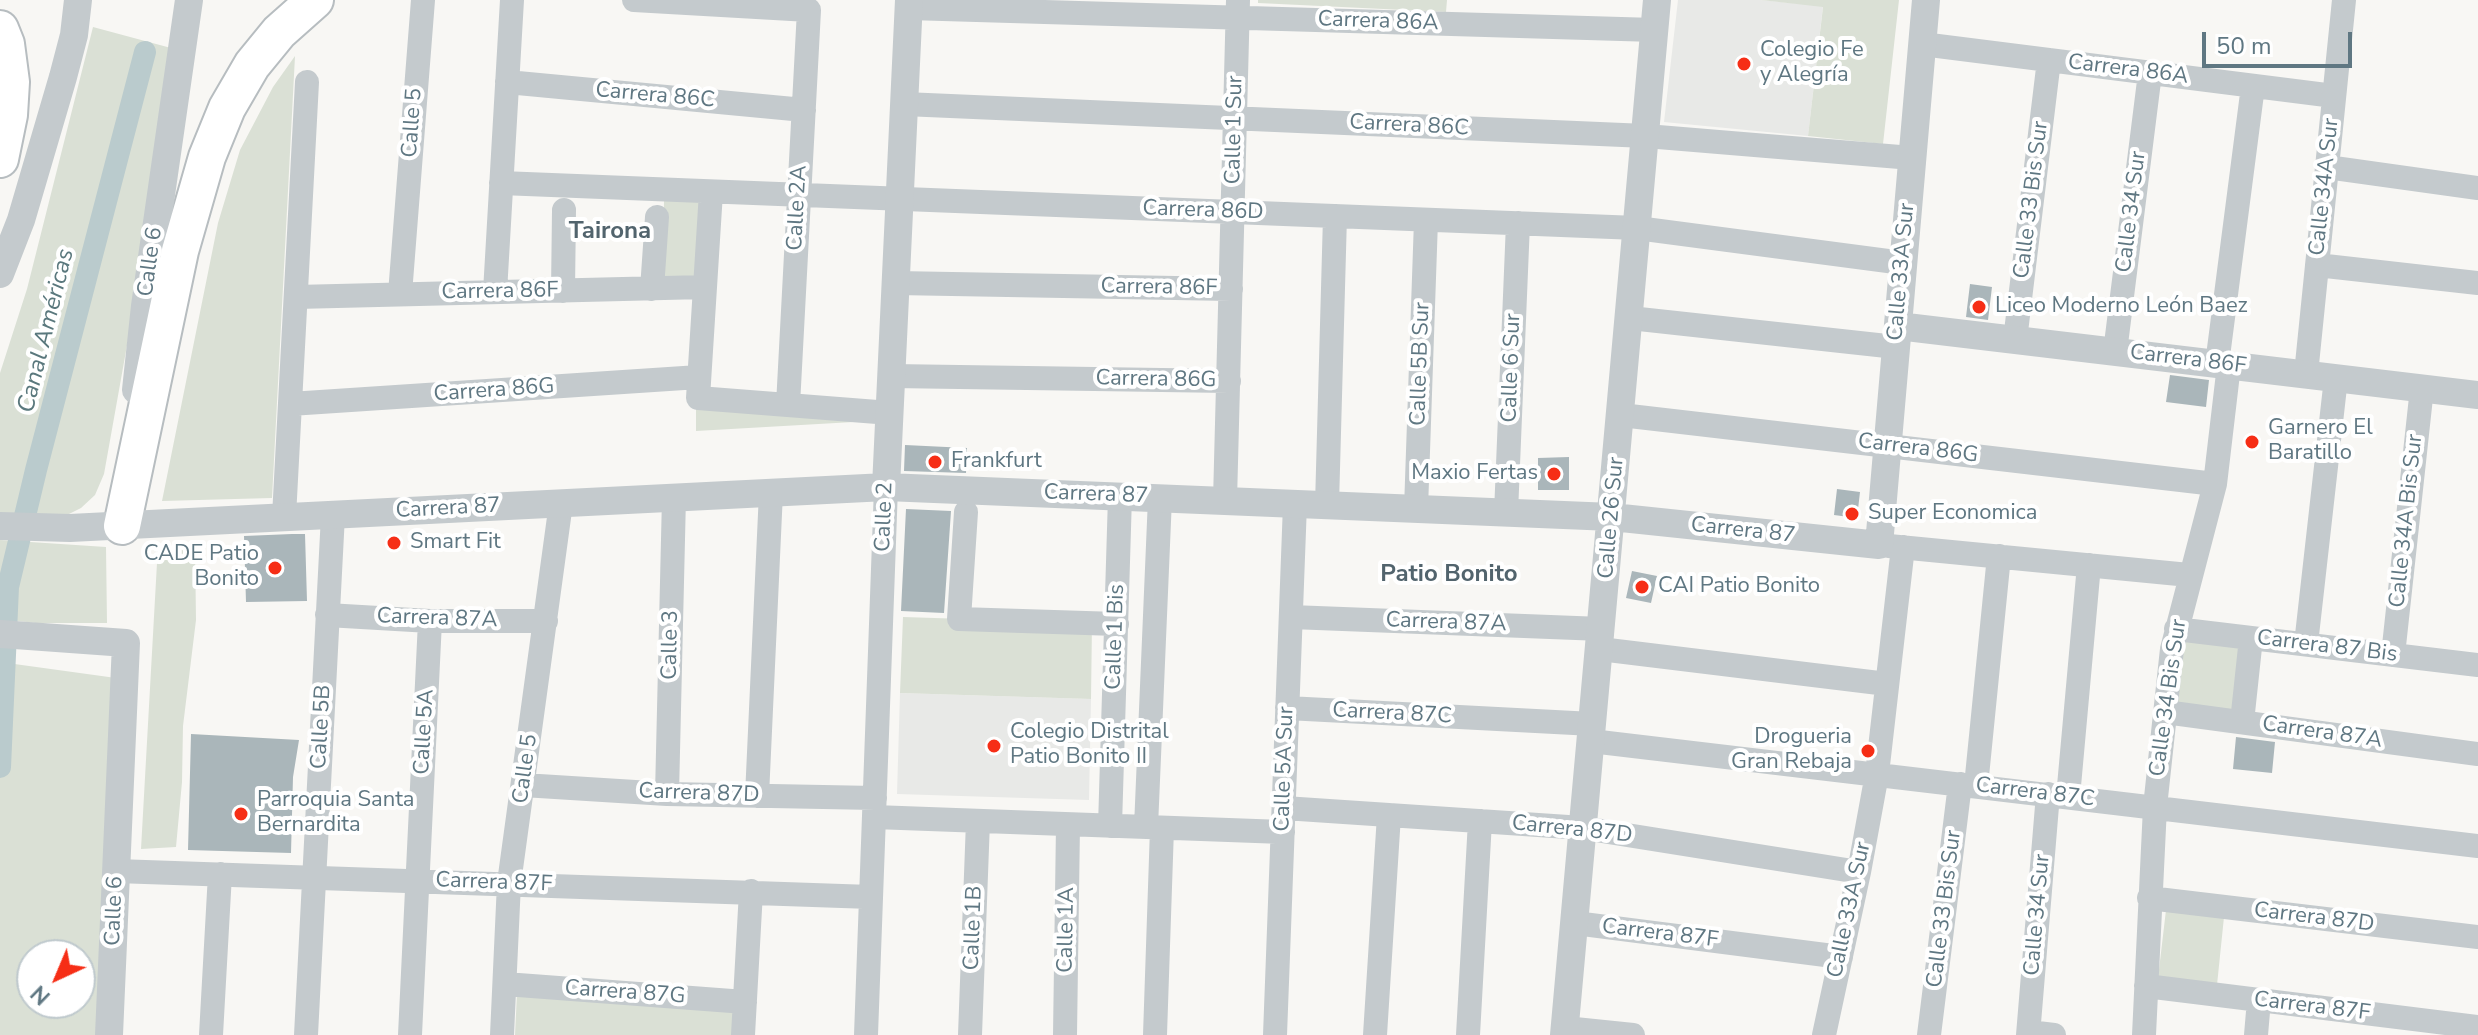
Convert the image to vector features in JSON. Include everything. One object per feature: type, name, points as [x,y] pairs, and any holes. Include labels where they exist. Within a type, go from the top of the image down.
[{"type":"main road","points":[[122,526],[180,251],[207,157],[227,108],[252,65],[279,32],[315,0]]},
{"type":"main road","points":[[0,29],[6,44],[11,82],[9,115],[0,159]]},
{"type":"street","points":[[0,274],[21,220],[63,77],[74,35],[78,0]]},
{"type":"street","name":"Calle 6","points":[[122,526],[145,306],[189,0]]},
{"type":"street","name":"Calle 5","points":[[400,294],[423,0]]},
{"type":"street","points":[[495,292],[512,0]]},
{"type":"street","name":"Calle 2A","points":[[634,0],[809,10],[788,405]]},
{"type":"street","name":"Calle 26 Sur","points":[[1564,1032],[1657,0]]},
{"type":"street","name":"Calle 33A Sur","points":[[1824,1035],[1877,774],[1887,684],[1891,546],[1887,446],[1926,0]]},
{"type":"street","name":"Calle 34A Sur","points":[[2306,374],[2344,0]]},
{"type":"street","name":"Carrera 86A","points":[[909,4],[1238,9],[1655,30]]},
{"type":"street","name":"Calle 2","points":[[866,1035],[886,487],[909,4]]},
{"type":"street","name":"Calle 1 Sur","points":[[1225,501],[1238,9]]},
{"type":"street","name":"Carrera 86A","points":[[1922,44],[2334,96]]},
{"type":"street","name":"Calle 33 Bis Sur","points":[[2015,340],[2049,60]]},
{"type":"street","name":"Calle 34 Sur","points":[[2115,352],[2150,73]]},
{"type":"street","points":[[284,517],[307,82]]},
{"type":"street","name":"Carrera 86C","points":[[507,82],[804,110]]},
{"type":"street","name":"Calle 34 Bis Sur","points":[[2144,1035],[2149,898],[2165,712],[2176,629],[2215,484],[2223,365],[2253,86]]},
{"type":"street","name":"Carrera 86C","points":[[904,104],[1646,136],[1912,158]]},
{"type":"street","points":[[2327,167],[2478,188]]},
{"type":"street","name":"Carrera 86D","points":[[501,183],[1637,228],[1903,263]]},
{"type":"street","points":[[698,388],[711,192]]},
{"type":"street","points":[[563,291],[564,210]]},
{"type":"street","points":[[1327,505],[1335,216]]},
{"type":"street","points":[[652,289],[657,217]]},
{"type":"street","name":"Calle 5B Sur","points":[[1416,509],[1426,220]]},
{"type":"street","name":"Calle 6 Sur","points":[[1506,513],[1518,223]]},
{"type":"street","points":[[2317,265],[2478,283]]},
{"type":"street","name":"Carrera 86F","points":[[896,283],[1231,289]]},
{"type":"street","name":"Carrera 86F","points":[[296,297],[705,287]]},
{"type":"street","name":"Carrera 86F","points":[[1630,318],[1897,337],[2015,340],[2478,395]]},
{"type":"street","name":"Carrera 86G","points":[[892,376],[1229,381]]},
{"type":"street","points":[[2306,644],[2336,378]]},
{"type":"street","name":"Carrera 86G","points":[[290,404],[698,388],[788,405],[890,413]]},
{"type":"street","name":"Calle 34A Bis Sur","points":[[2393,655],[2422,388]]},
{"type":"street","name":"Carrera 86G","points":[[1621,415],[2215,484]]},
{"type":"street","name":"Carrera 87","points":[[0,526],[51,529],[122,526],[886,487],[1612,517],[2189,575]]},
{"type":"street","points":[[757,796],[771,492]]},
{"type":"street","name":"Calle 1 Bis","points":[[1110,826],[1120,496]]},
{"type":"street","name":"Calle 3","points":[[667,794],[674,497]]},
{"type":"street","name":"Calle 1 Bis","points":[[1155,1035],[1154,828],[1160,498]]},
{"type":"street","name":"Calle 5","points":[[502,1035],[509,883],[561,503]]},
{"type":"street","name":"Calle 5A Sur","points":[[1275,1035],[1295,504]]},
{"type":"street","points":[[966,512],[959,619],[1117,624]]},
{"type":"street","name":"Calle 5B","points":[[306,1035],[333,515]]},
{"type":"street","name":"Calle 33 Bis Sur","points":[[1929,1035],[1968,785],[1999,556]]},
{"type":"street","name":"Calle 34 Sur","points":[[2028,1034],[2089,565]]},
{"type":"street","name":"Carrera 87A","points":[[327,615],[430,621],[546,621]]},
{"type":"street","name":"Carrera 87A","points":[[1291,617],[1601,639],[1887,684]]},
{"type":"street","name":"Calle 5A","points":[[410,1035],[430,621]]},
{"type":"street","name":"Carrera 87 Bis","points":[[2176,629],[2478,665]]},
{"type":"street","name":"Calle 6","points":[[0,634],[126,643],[109,1035]]},
{"type":"street","points":[[2242,722],[2251,638]]},
{"type":"street","name":"Carrera 87C","points":[[1287,708],[1592,732],[1877,774],[2478,846]]},
{"type":"street","name":"Carrera 87A","points":[[2165,712],[2478,754]]},
{"type":"street","name":"Carrera 87D","points":[[523,785],[757,796],[978,821],[1283,832]]},
{"type":"street","name":"Carrera 87D","points":[[1284,808],[1583,828],[1859,872]]},
{"type":"street","points":[[1375,1035],[1389,815]]},
{"type":"street","name":"Calle 1B","points":[[970,1035],[978,821]]},
{"type":"street","points":[[1468,1035],[1480,821]]},
{"type":"street","name":"Calle 1A","points":[[1065,1035],[1068,825]]},
{"type":"street","name":"Carrera 87F","points":[[116,871],[871,897]]},
{"type":"street","points":[[211,1035],[220,874]]},
{"type":"street","points":[[743,1035],[751,891]]},
{"type":"street","name":"Carrera 87D","points":[[2149,898],[2478,937]]},
{"type":"street","name":"Carrera 87F","points":[[1575,923],[1841,957]]},
{"type":"street","name":"Carrera 87G","points":[[505,984],[745,1002]]},
{"type":"street","name":"Carrera 87F","points":[[2146,986],[2259,1000],[2351,1023],[2478,1027]]},
{"type":"street","points":[[2256,1035],[2259,1000]]},
{"type":"street","points":[[1564,1032],[1633,1035]]},
{"type":"street","points":[[2028,1034],[2054,1035]]},
{"type":"shaded area","points":[[1258,0],[1447,0],[1446,12],[1258,3]]},
{"type":"shaded area","name":"Colegio Fe y Alegría","points":[[1678,0],[1761,0],[1823,6],[1808,136],[1664,122]]},
{"type":"shaded area","points":[[1761,0],[1899,0],[1883,144],[1808,136],[1823,7]]},
{"type":"shaded area","points":[[93,27],[171,48],[136,295],[104,474],[95,495],[69,514],[56,517],[0,513],[0,373],[27,289]]},
{"type":"shaded area","points":[[295,56],[272,498],[162,501],[218,223],[240,150],[273,87]]},
{"type":"shaded area","points":[[664,200],[700,201],[698,278],[663,277]]},
{"type":"shaded area","points":[[696,404],[871,421],[696,431]]},
{"type":"shaded area","points":[[0,540],[106,547],[107,623],[36,623],[0,619]]},
{"type":"shaded area","points":[[158,545],[195,547],[196,620],[183,726],[176,847],[141,849]]},
{"type":"shaded area","points":[[903,617],[1092,623],[1091,699],[900,693]]},
{"type":"shaded area","points":[[2185,636],[2243,643],[2235,712],[2176,705]]},
{"type":"shaded area","points":[[0,662],[116,678],[97,1035],[0,1035]]},
{"type":"shaded area","name":"Colegio Distrital Patio Bonito II","points":[[900,693],[1091,699],[1089,800],[897,794]]},
{"type":"shaded area","points":[[2166,910],[2224,917],[2217,985],[2158,978]]},
{"type":"shaded area","points":[[517,993],[734,1006],[732,1035],[515,1035]]},
{"type":"building","name":"Liceo Moderno León Baez","points":[[1970,284],[1992,287],[1988,320],[1966,317]]},
{"type":"building","points":[[2170,375],[2209,380],[2206,407],[2166,402]]},
{"type":"building","name":"Frankfurt","points":[[905,445],[967,448],[966,473],[904,471]]},
{"type":"building","name":"Maxio Fertas","points":[[1569,457],[1569,490],[1538,490],[1538,458]]},
{"type":"building","points":[[1837,489],[1860,492],[1857,518],[1834,515]]},
{"type":"building","points":[[906,509],[951,511],[944,613],[901,611]]},
{"type":"building","name":"CADE Patio Bonito","points":[[305,534],[307,601],[246,602],[244,536]]},
{"type":"building","name":"CAI Patio Bonito","points":[[1632,571],[1657,576],[1651,603],[1626,598]]},
{"type":"building","name":"Parroquia Santa Bernardita","points":[[191,734],[299,740],[293,777],[291,853],[188,850]]},
{"type":"building","points":[[2236,737],[2275,742],[2272,773],[2233,769]]},
{"type":"waterway","name":"Canal Américas","points":[[0,767],[8,587],[145,52]]},
{"type":"place","name":"Colegio Fe y Alegría","points":[[1744,64]]},
{"type":"place","name":"Liceo Moderno León Baez","points":[[1979,307]]},
{"type":"place","name":"Garnero El Baratillo","points":[[2252,442]]},
{"type":"place","name":"Frankfurt","points":[[935,462]]},
{"type":"place","name":"Maxio Fertas","points":[[1554,474]]},
{"type":"place","name":"Super Economica","points":[[1852,514]]},
{"type":"place","name":"Smart Fit","points":[[394,543]]},
{"type":"place","name":"CADE Patio Bonito","points":[[275,568]]},
{"type":"place","name":"CAI Patio Bonito","points":[[1642,587]]},
{"type":"place","name":"Colegio Distrital Patio Bonito II","points":[[994,746]]},
{"type":"place","name":"Drogueria Gran Rebaja","points":[[1868,751]]},
{"type":"place","name":"Parroquia Santa Bernardita","points":[[241,814]]},
{"type":"district","name":"Tairona","points":[[610,232]]},
{"type":"district","name":"Patio Bonito","points":[[1449,575]]}]
